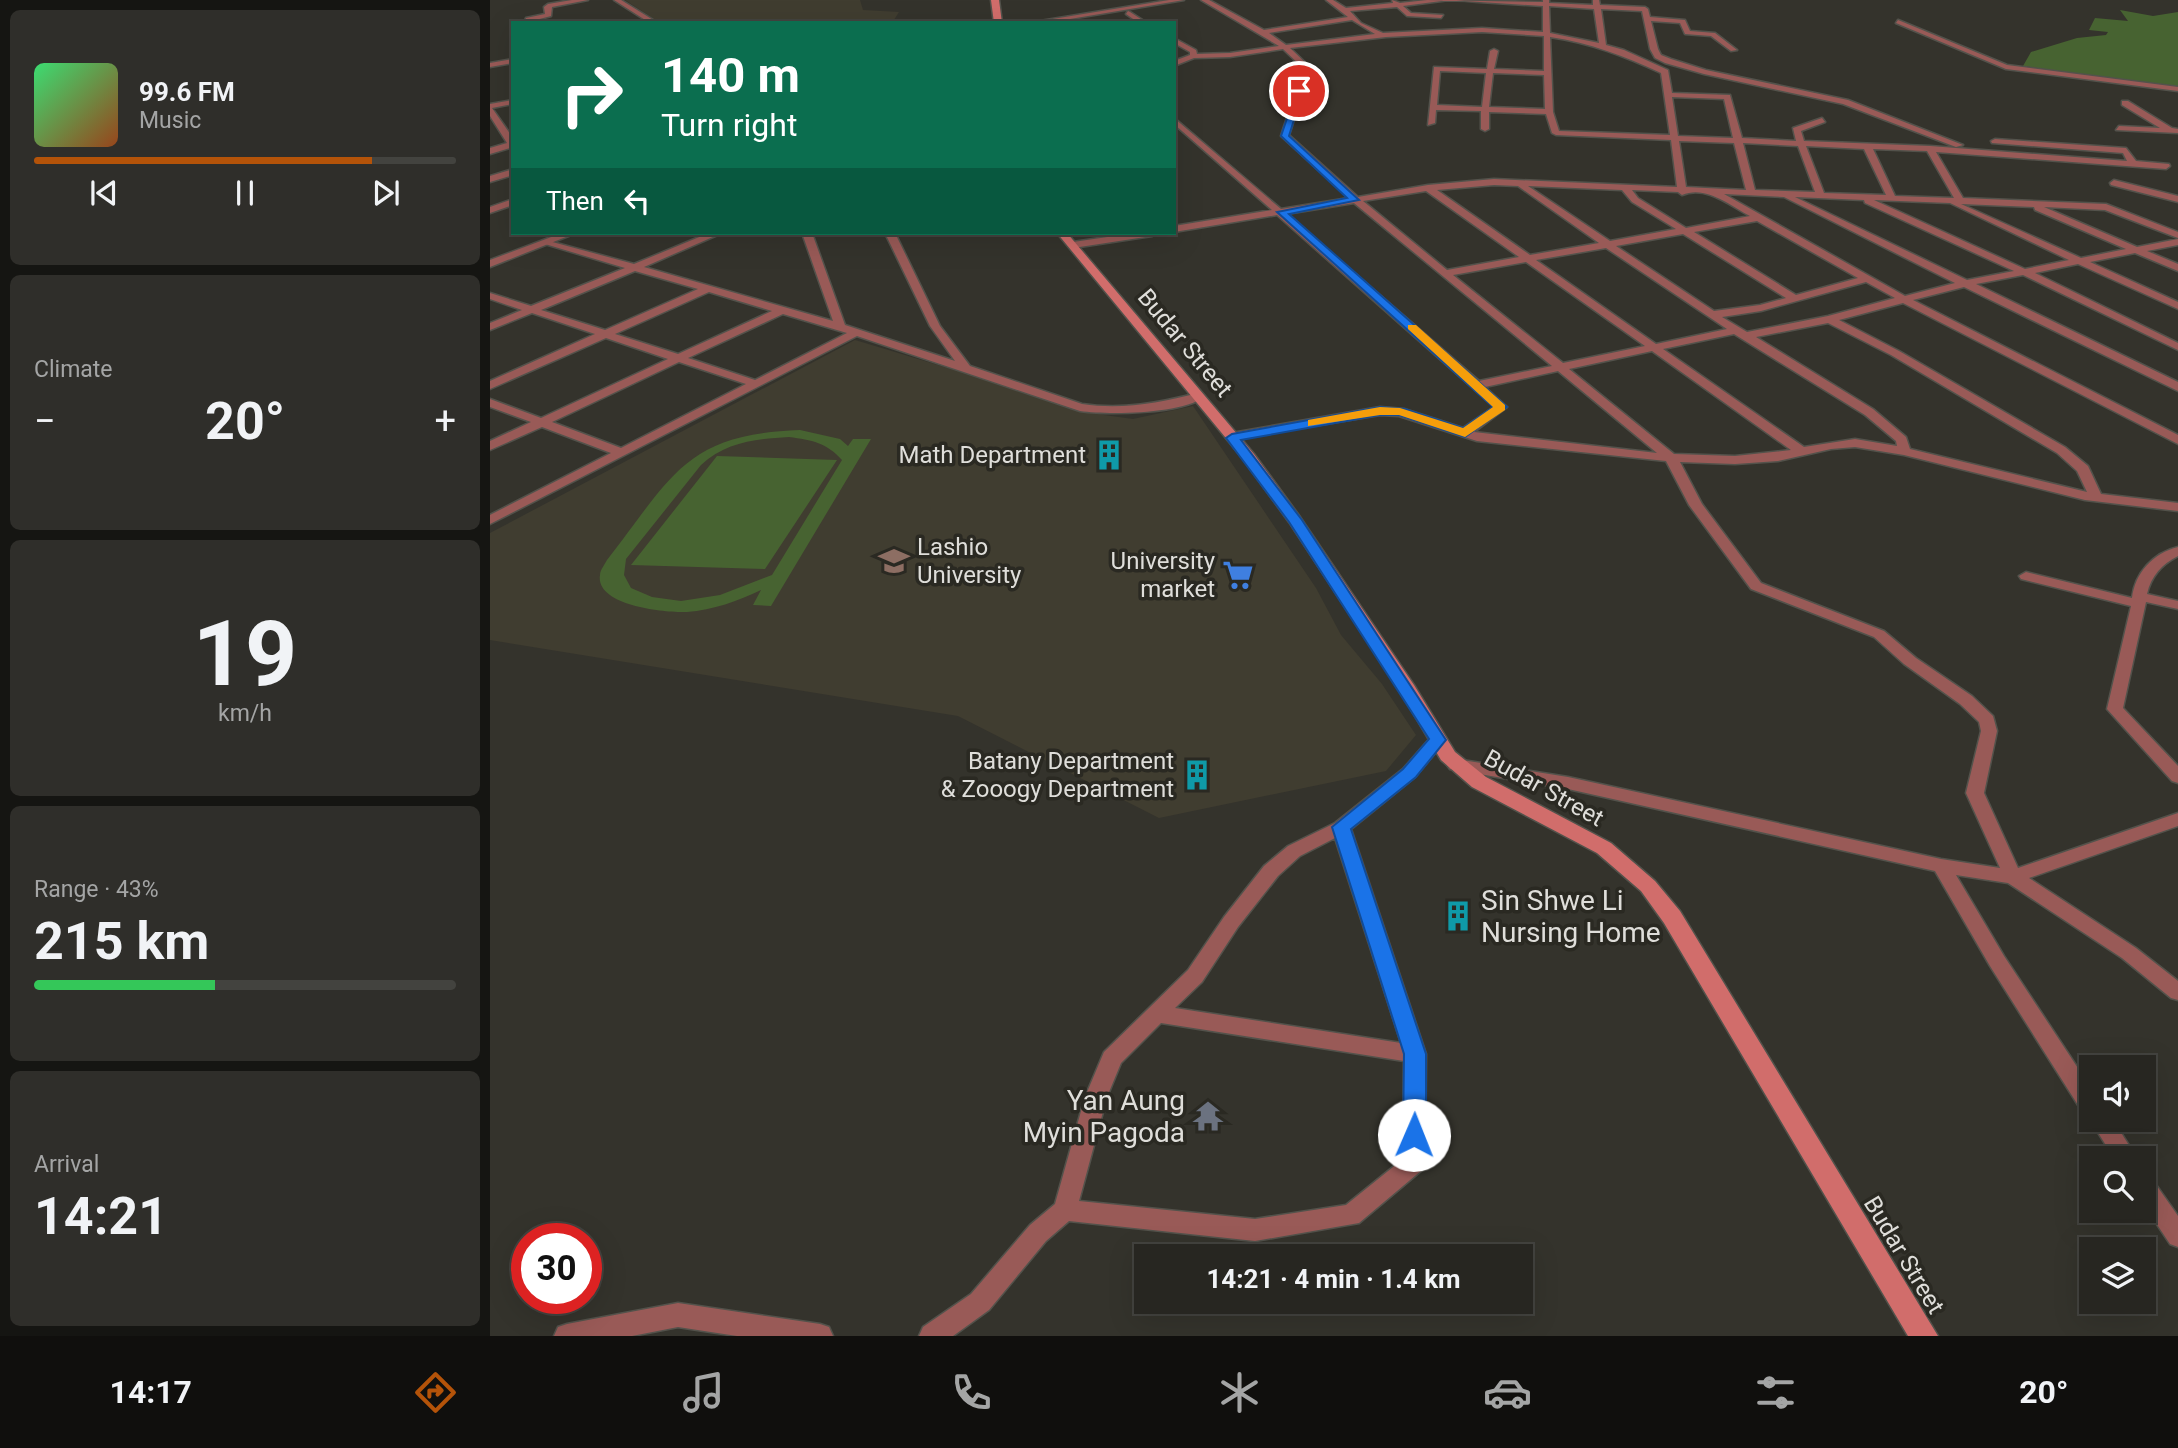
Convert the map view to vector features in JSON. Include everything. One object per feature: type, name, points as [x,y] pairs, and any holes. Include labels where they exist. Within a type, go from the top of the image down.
[{"type":"main road","points":[[989,0],[992,21]]},
{"type":"main road","points":[[995,0],[998,21]]},
{"type":"main road","name":"Budar Street","points":[[1068,239],[1232,438],[1295,520],[1456,765],[1479,782],[1604,848],[1648,886],[1672,917],[1924,1336]]},
{"type":"street","points":[[528,21],[549,15],[547,7],[550,5],[586,0]]},
{"type":"street","points":[[617,0],[651,21]]},
{"type":"street","points":[[1044,21],[1181,0]]},
{"type":"street","points":[[1205,0],[1267,31],[1288,47],[1307,68],[1285,136],[1354,200],[1671,458],[1696,505],[1756,586],[1879,634],[1910,661],[1966,700],[1987,720],[1989,731],[1975,793],[2013,877]]},
{"type":"street","points":[[1329,0],[1345,10],[1359,24],[1383,36]]},
{"type":"street","points":[[1345,10],[1395,2],[1446,0]]},
{"type":"street","points":[[1452,0],[1596,2],[1657,9]]},
{"type":"street","points":[[1642,0],[1654,49],[1658,56],[1668,61],[1704,72],[1845,102],[1899,120],[1922,134],[1994,153]]},
{"type":"street","points":[[1494,1],[1494,30]]},
{"type":"street","points":[[1395,2],[1409,15],[1441,16]]},
{"type":"street","points":[[1546,2],[1549,113],[1556,133],[1930,149],[2166,166]]},
{"type":"street","points":[[1596,2],[1603,48]]},
{"type":"street","points":[[1128,13],[1136,7]]},
{"type":"street","points":[[1105,12],[1128,13],[1141,21]]},
{"type":"street","points":[[1267,31],[1354,18]]},
{"type":"street","points":[[1646,19],[1684,20],[1687,33],[1713,34],[1732,50]]},
{"type":"street","points":[[1898,22],[2006,67],[2178,89]]},
{"type":"street","points":[[1176,63],[1193,56],[1383,36],[1494,30],[1546,34],[1603,48],[1649,63],[1665,72],[1682,192]]},
{"type":"street","points":[[1176,41],[1194,51],[1193,56]]},
{"type":"street","points":[[1485,129],[1486,90],[1494,51]]},
{"type":"street","points":[[490,65],[511,61]]},
{"type":"street","points":[[1431,123],[1437,69],[1547,74]]},
{"type":"street","points":[[1667,95],[1727,97],[1751,193]]},
{"type":"street","points":[[511,103],[490,108],[511,140]]},
{"type":"street","points":[[2125,103],[2175,131]]},
{"type":"street","points":[[1433,107],[1549,113]]},
{"type":"street","points":[[1821,196],[1796,130],[1822,120]]},
{"type":"street","points":[[2156,120],[2167,120]]},
{"type":"street","points":[[1176,122],[1501,407],[1465,433]]},
{"type":"street","points":[[490,127],[501,123]]},
{"type":"street","points":[[2119,128],[2175,131]]},
{"type":"street","points":[[1995,141],[2126,151],[2133,164]]},
{"type":"street","points":[[490,151],[511,142]]},
{"type":"street","points":[[1867,146],[1892,198]]},
{"type":"street","points":[[1930,149],[1960,201]]},
{"type":"street","points":[[490,179],[511,173]]},
{"type":"street","points":[[1176,229],[1474,182],[2106,207],[2178,235]]},
{"type":"street","points":[[2114,183],[2178,199]]},
{"type":"street","points":[[1522,186],[1712,315],[1869,412],[1902,440],[1904,451]]},
{"type":"street","points":[[1428,188],[1801,452]]},
{"type":"street","points":[[1626,189],[1635,200],[1796,299]]},
{"type":"street","points":[[1715,193],[1865,279],[2178,440]]},
{"type":"street","points":[[1783,195],[2178,387]]},
{"type":"street","points":[[1860,197],[2075,295],[2178,347]]},
{"type":"street","points":[[1945,201],[2178,306]]},
{"type":"street","points":[[490,210],[511,203]]},
{"type":"street","points":[[2029,204],[2178,268]]},
{"type":"street","points":[[1445,273],[1757,218]]},
{"type":"street","points":[[490,264],[566,235]]},
{"type":"street","points":[[490,327],[712,235]]},
{"type":"street","points":[[808,235],[840,327]]},
{"type":"street","points":[[891,235],[935,326],[965,368]]},
{"type":"street","points":[[1068,239],[1124,235]]},
{"type":"street","points":[[548,242],[840,327],[1080,407],[1107,412],[1133,412],[1198,397]]},
{"type":"street","points":[[1478,385],[1652,347],[1829,319],[1962,284],[2178,242]]},
{"type":"street","points":[[1712,315],[1745,311],[1865,279]]},
{"type":"street","points":[[490,385],[708,289]]},
{"type":"street","points":[[490,296],[756,384]]},
{"type":"street","points":[[490,446],[675,357],[782,310]]},
{"type":"street","points":[[1829,319],[1895,353],[2061,450],[2083,469],[2096,498]]},
{"type":"street","points":[[490,520],[855,333]]},
{"type":"street","points":[[490,403],[622,453]]},
{"type":"street","points":[[1232,438],[1380,411],[1400,412],[1465,433],[1567,449],[1671,458],[1735,460],[1855,443],[1904,451],[2096,498],[2178,507]]},
{"type":"street","points":[[2158,428],[2178,423]]},
{"type":"street","points":[[2178,551],[2167,554],[2148,572],[2138,600],[2115,709],[2178,777]]},
{"type":"street","points":[[2026,576],[2138,600],[2178,605]]},
{"type":"street","points":[[932,1336],[980,1302],[1038,1233],[1065,1210],[1096,1097],[1112,1058],[1195,976],[1231,922],[1271,871],[1294,851],[1341,827],[1409,773],[1438,740]]},
{"type":"street","points":[[1456,765],[1568,783],[1941,866],[2013,877],[2129,953],[2178,992]]},
{"type":"street","points":[[2013,877],[2178,819]]},
{"type":"street","points":[[1065,1210],[1255,1230],[1351,1214],[1414,1163],[1415,1054],[1341,827]]},
{"type":"street","points":[[1941,866],[1997,961],[2079,1087]]},
{"type":"street","points":[[1157,1014],[1415,1054]]},
{"type":"street","points":[[2156,1204],[2178,1236]]},
{"type":"street","points":[[567,1336],[677,1315],[820,1336]]},
{"type":"shaded area","points":[[625,0],[860,0],[863,10],[899,12],[893,21],[657,21]]},
{"type":"shaded area","name":"Lashio University","points":[[855,340],[1104,415],[1133,419],[1193,406],[1316,588],[1341,635],[1382,684],[1416,735],[1386,771],[1159,818],[958,716],[490,640],[490,533]]},
{"type":"green space","points":[[2120,10],[2153,16],[2178,12],[2178,88],[2023,66],[2031,52],[2077,38],[2106,35],[2108,32],[2089,30],[2095,18],[2128,21]]},
{"type":"green space","points":[[800,430],[840,439],[848,446],[853,439],[871,439],[771,606],[753,605],[761,590],[725,604],[687,612],[634,606],[609,594],[601,586],[602,569],[666,483],[684,465],[705,451],[730,440],[761,433]],"holes":[[[789,437],[825,446],[842,460],[772,575],[720,595],[681,601],[652,597],[631,588],[624,575],[626,559],[701,465],[721,451],[742,443]]]},
{"type":"green space","points":[[717,456],[837,460],[765,569],[631,565]]},
{"type":"slow traffic","points":[[1312,423],[1380,411],[1400,412],[1465,433],[1501,407],[1412,327]]},
{"type":"place","name":"Math Department","points":[[1109,455]]},
{"type":"place","name":"Lashio University","points":[[894,561]]},
{"type":"place","name":"University market","points":[[1238,575]]},
{"type":"place","name":"Batany Department & Zooogy Department","points":[[1197,775]]},
{"type":"place","name":"Sin Shwe Li Nursing Home","points":[[1458,916]]},
{"type":"place","name":"Yan Aung Myin Pagoda","points":[[1208,1116]]},
{"type":"route","points":[[1299,91],[1285,136],[1354,200],[1281,212],[1501,407],[1465,433],[1400,412],[1380,411],[1232,438],[1295,520],[1408,689],[1438,740],[1409,773],[1341,827],[1415,1054],[1414,1135]]}]
